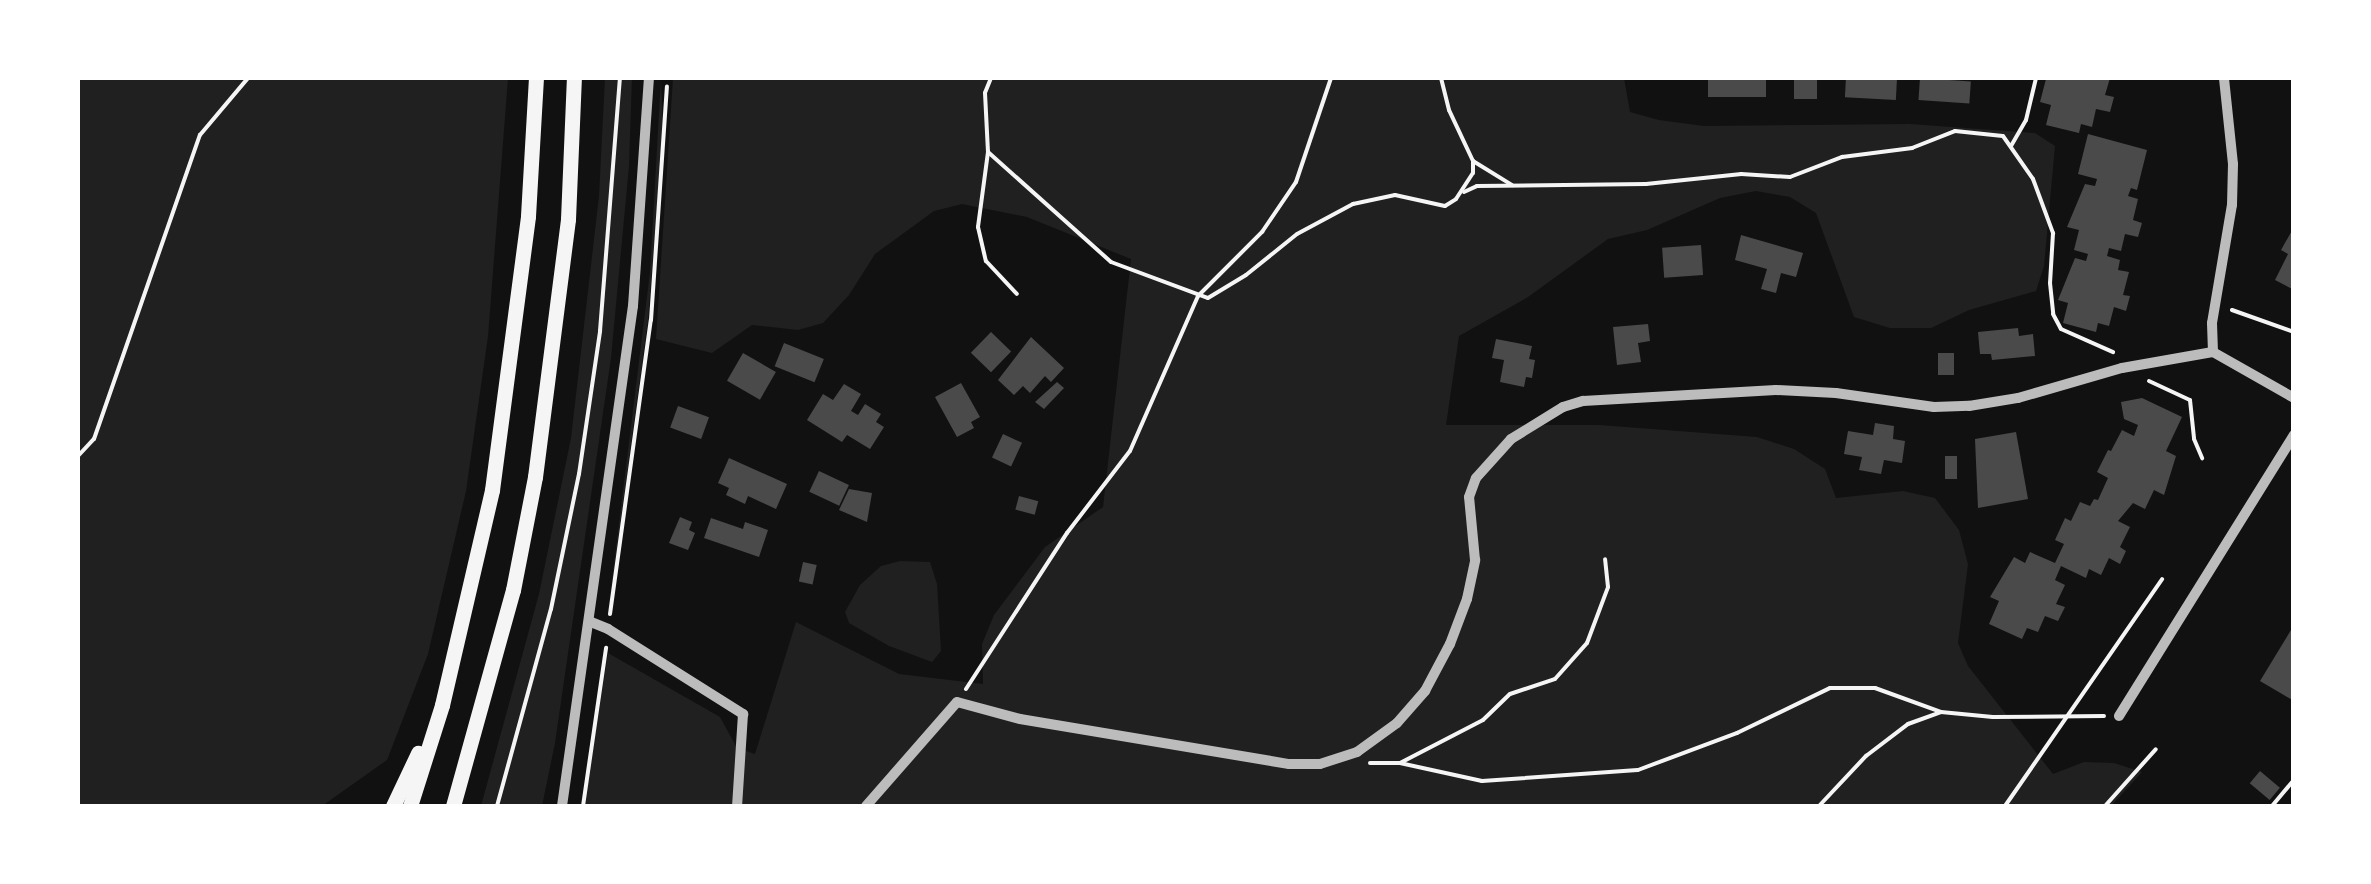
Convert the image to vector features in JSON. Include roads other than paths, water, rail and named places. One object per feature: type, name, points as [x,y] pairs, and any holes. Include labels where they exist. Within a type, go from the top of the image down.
[{"type":"highway","points":[[410,806],[442,705],[492,490],[528,216],[536,78]]},
{"type":"highway","points":[[453,806],[513,590],[535,477],[568,219],[574,78]]},
{"type":"highway","points":[[392,806],[442,705]]},
{"type":"street","points":[[562,806],[633,306],[649,78]]},
{"type":"street","points":[[2213,352],[2216,302],[2232,205],[2233,164],[2224,78]]},
{"type":"street","points":[[866,806],[957,702],[1020,718],[1289,764],[1320,764],[1357,752],[1397,723],[1424,690],[1467,600],[1475,560],[1469,496],[1476,478],[1511,439],[1563,407],[1647,395],[1776,390],[1836,393],[1934,407],[1970,406],[2018,398],[2122,368],[2213,352],[2294,398]]},
{"type":"street","points":[[2119,716],[2294,436]]},
{"type":"street","points":[[590,622],[608,629],[744,714],[738,806]]}]
